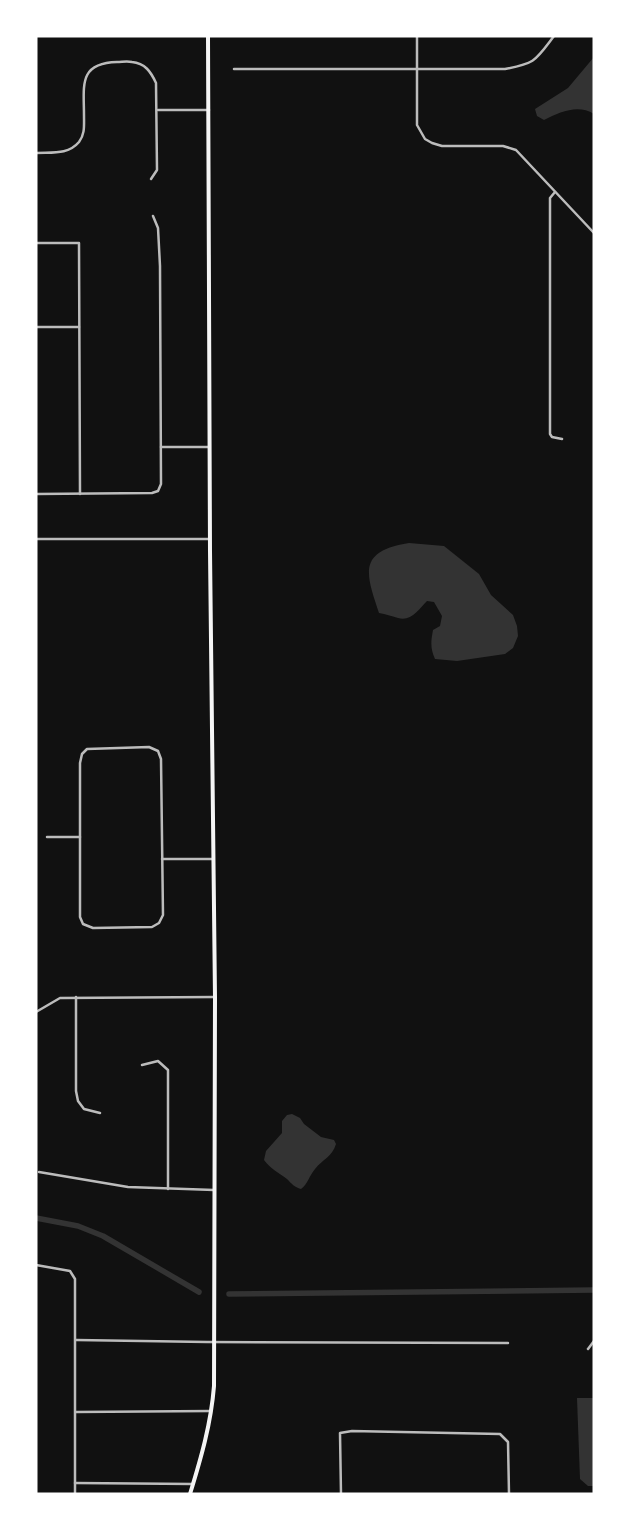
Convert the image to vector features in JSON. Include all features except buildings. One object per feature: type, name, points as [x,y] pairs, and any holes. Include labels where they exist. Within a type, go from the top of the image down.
[{"type":"main road","points":[[190,1494],[206,1442],[212,1411],[214,1342],[215,997],[210,539],[208,36]]},
{"type":"street","points":[[417,36],[417,125],[425,139],[442,146],[503,146],[516,150],[594,233]]},
{"type":"street","points":[[234,69],[505,69],[536,60],[554,36]]},
{"type":"street","points":[[36,152],[62,152],[71,149],[80,141],[84,133],[84,87],[86,77],[92,68],[103,62],[133,62],[145,66],[153,75],[156,83],[157,170],[151,180]]},
{"type":"street","points":[[157,110],[209,110]]},
{"type":"street","points":[[555,192],[550,198],[550,434],[552,437],[562,439]]},
{"type":"street","points":[[36,494],[152,493],[158,491],[161,484],[158,228],[153,216]]},
{"type":"street","points":[[36,243],[78,243],[80,494]]},
{"type":"street","points":[[36,327],[79,327]]},
{"type":"street","points":[[161,447],[210,448]]},
{"type":"street","points":[[36,538],[210,539]]},
{"type":"street","points":[[148,747],[158,751],[162,759],[162,859],[163,915],[160,923],[152,927],[93,928],[83,924],[80,917],[80,764],[82,754],[88,748],[148,747]]},
{"type":"street","points":[[47,837],[80,836]]},
{"type":"street","points":[[162,859],[213,859]]},
{"type":"street","points":[[76,997],[76,1092],[78,1101],[84,1110],[100,1113]]},
{"type":"street","points":[[36,1012],[60,998],[215,997]]},
{"type":"street","points":[[142,1065],[158,1061],[168,1070],[168,1189]]},
{"type":"street","points":[[39,1172],[128,1187],[214,1190]]},
{"type":"street","points":[[36,1265],[70,1271],[75,1279],[75,1494]]},
{"type":"street","points":[[76,1340],[508,1343]]},
{"type":"street","points":[[588,1349],[594,1341]]},
{"type":"street","points":[[76,1412],[212,1411]]},
{"type":"street","points":[[341,1494],[340,1433],[352,1431],[500,1434],[508,1442],[508,1494]]},
{"type":"street","points":[[75,1484],[193,1484]]},
{"type":"shaded area","points":[[594,57],[594,114],[575,109],[544,120],[537,116],[535,109],[568,88]]},
{"type":"shaded area","points":[[409,543],[444,546],[479,574],[491,595],[513,615],[518,636],[513,648],[505,654],[457,661],[435,659],[431,641],[432,634],[433,630],[440,626],[442,616],[434,602],[427,601],[414,614],[403,619],[379,613],[369,576],[373,558],[392,547]]},
{"type":"shaded area","points":[[292,1114],[300,1118],[304,1124],[321,1137],[334,1140],[336,1144],[330,1155],[315,1169],[301,1189],[293,1185],[264,1160],[266,1151],[282,1133],[282,1121],[287,1115]]},
{"type":"shaded area","points":[[577,1398],[594,1398],[594,1486],[588,1486],[580,1479]]},
{"type":"waterway","points":[[36,1218],[78,1226],[103,1236],[199,1292]]},
{"type":"waterway","points":[[229,1294],[594,1290]]}]
